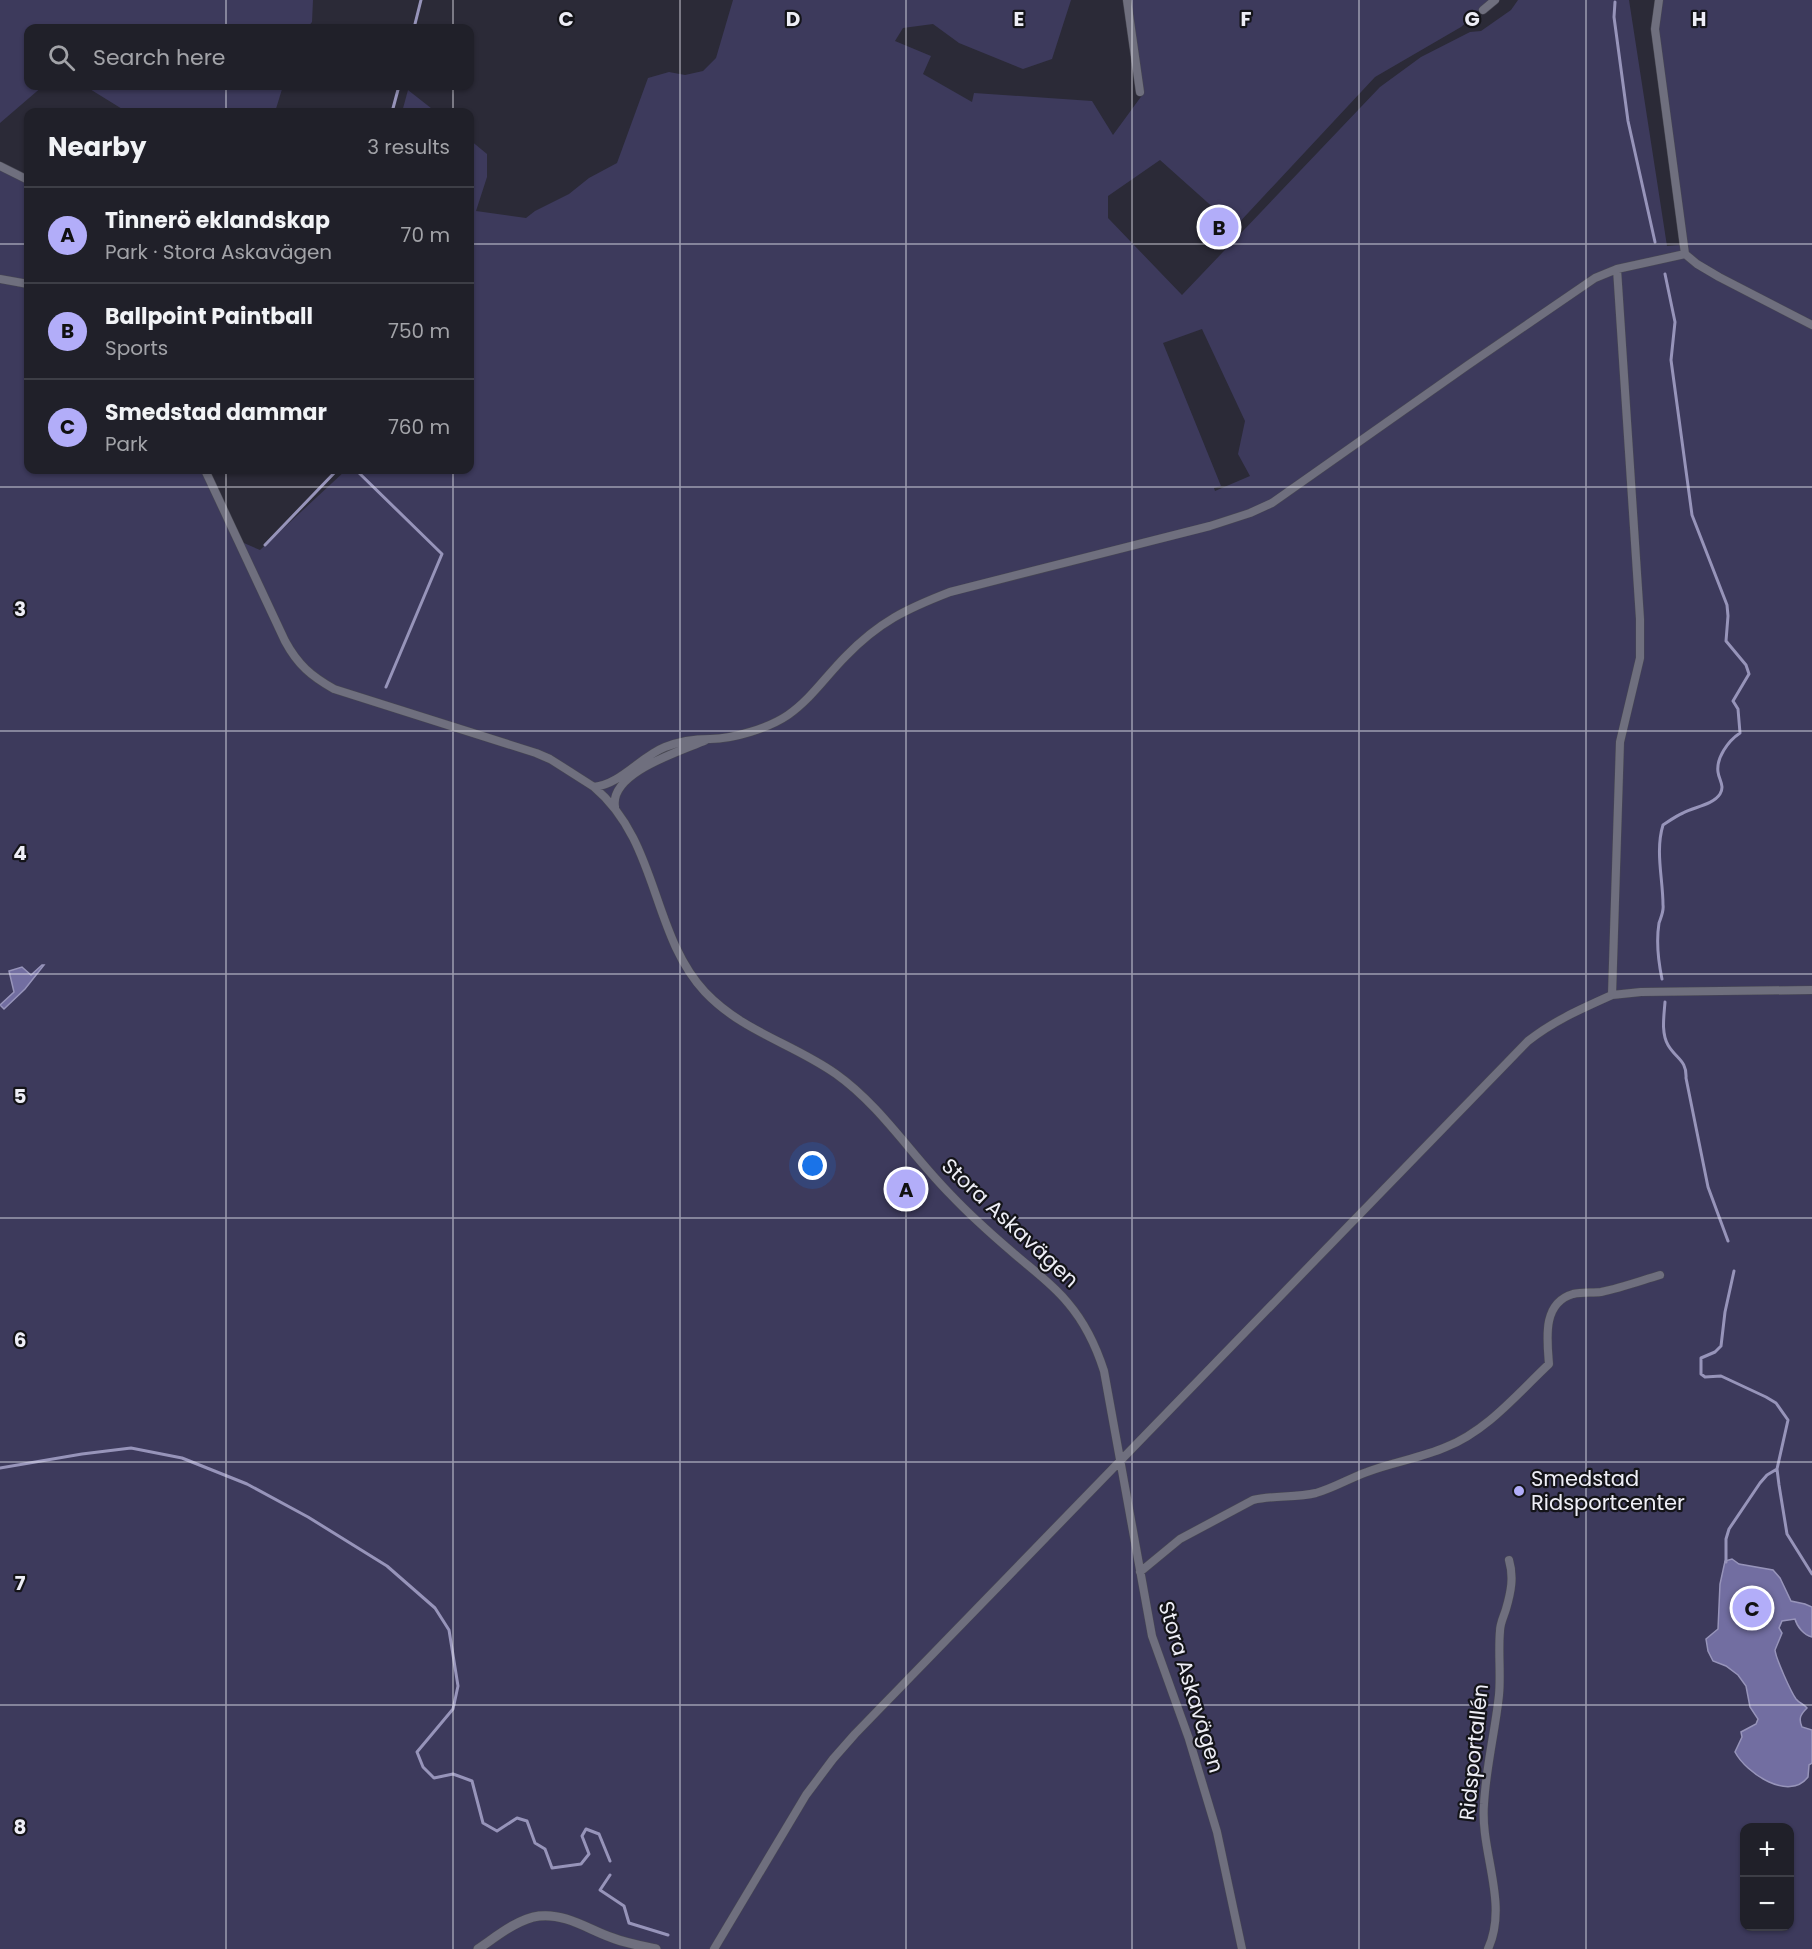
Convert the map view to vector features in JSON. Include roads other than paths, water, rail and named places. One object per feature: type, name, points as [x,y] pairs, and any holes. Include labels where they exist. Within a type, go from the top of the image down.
[{"type":"street","points":[[1127,0],[1140,92]]},
{"type":"street","points":[[1483,10],[1495,0]]},
{"type":"street","points":[[1659,0],[1655,29],[1685,254],[1719,277],[1812,325]]},
{"type":"street","points":[[0,166],[24,178]]},
{"type":"street","points":[[594,787],[611,782],[644,758],[666,746],[687,740],[709,739],[756,731],[788,715],[807,700],[866,637],[890,619],[920,603],[950,591],[1210,526],[1272,503],[1595,278],[1617,269],[1685,254]]},
{"type":"street","points":[[1612,995],[1620,742],[1640,658],[1617,269]]},
{"type":"street","points":[[0,279],[24,283]]},
{"type":"street","name":"Stora Askavägen","points":[[207,474],[285,641],[299,664],[308,673],[334,689],[536,753],[550,759],[594,787],[616,808],[640,850],[680,954],[700,986],[714,1002],[744,1025],[821,1065],[850,1085],[879,1114],[935,1179],[971,1215],[1069,1303],[1092,1340],[1104,1371],[1152,1636],[1189,1739],[1217,1832],[1242,1949]]},
{"type":"street","points":[[616,808],[616,794],[633,776],[662,758],[709,739]]},
{"type":"street","points":[[714,1949],[806,1795],[855,1734],[1528,1041],[1549,1025],[1569,1014],[1612,995],[1641,992],[1812,990]]},
{"type":"street","points":[[1140,1572],[1180,1539],[1253,1500],[1314,1493],[1331,1488],[1367,1472],[1447,1447],[1469,1435],[1491,1419],[1549,1364],[1547,1327],[1557,1304],[1565,1297],[1612,1289],[1660,1275]]},
{"type":"street","name":"Ridsportallén","points":[[1488,1949],[1496,1911],[1483,1817],[1499,1697],[1500,1628],[1512,1582],[1509,1560]]},
{"type":"street","points":[[478,1949],[517,1924],[538,1916],[565,1918],[626,1942],[656,1949]]},
{"type":"waterway","points":[[415,24],[421,0]]},
{"type":"waterway","points":[[1615,2],[1614,17],[1628,121],[1655,242]]},
{"type":"waterway","points":[[393,108],[398,90]]},
{"type":"waterway","points":[[1662,979],[1658,944],[1659,923],[1663,907],[1659,855],[1663,825],[1680,814],[1713,801],[1720,794],[1722,788],[1718,772],[1719,761],[1727,745],[1740,733],[1738,709],[1733,701],[1749,674],[1746,665],[1726,641],[1727,605],[1692,515],[1671,360],[1675,322],[1665,274]]},
{"type":"waterway","points":[[265,545],[333,474]]},
{"type":"waterway","points":[[360,474],[442,554],[386,687]]},
{"type":"waterway","points":[[1665,1002],[1664,1035],[1671,1050],[1685,1067],[1708,1187],[1728,1241]]},
{"type":"waterway","points":[[1734,1271],[1725,1312],[1721,1346],[1715,1352],[1701,1358],[1701,1374],[1705,1377],[1721,1376],[1766,1397],[1776,1403],[1788,1420],[1777,1469],[1779,1485],[1787,1534],[1812,1574]]},
{"type":"waterway","points":[[0,1468],[131,1448],[182,1458],[247,1484],[308,1517],[387,1566],[435,1608],[449,1630],[458,1686],[453,1709],[417,1752],[423,1767],[434,1778],[453,1774],[472,1781],[483,1823],[497,1831],[517,1818],[527,1821],[535,1843],[545,1849],[552,1868],[581,1864],[589,1854],[582,1836],[586,1829],[599,1834],[610,1861]]},
{"type":"waterway","points":[[1726,1562],[1726,1539],[1729,1529],[1760,1483],[1777,1469]]},
{"type":"waterway","points":[[610,1875],[600,1890],[624,1906],[629,1923],[668,1935]]},
{"type":"place","name":"Ballpoint Paintball","points":[[1219,227]]},
{"type":"place","name":"Tinnerö eklandskap","points":[[906,1189]]},
{"type":"place","name":"Smedstad Ridsportcenter","points":[[1519,1491]]},
{"type":"place","name":"Smedstad dammar","points":[[1752,1608]]}]
